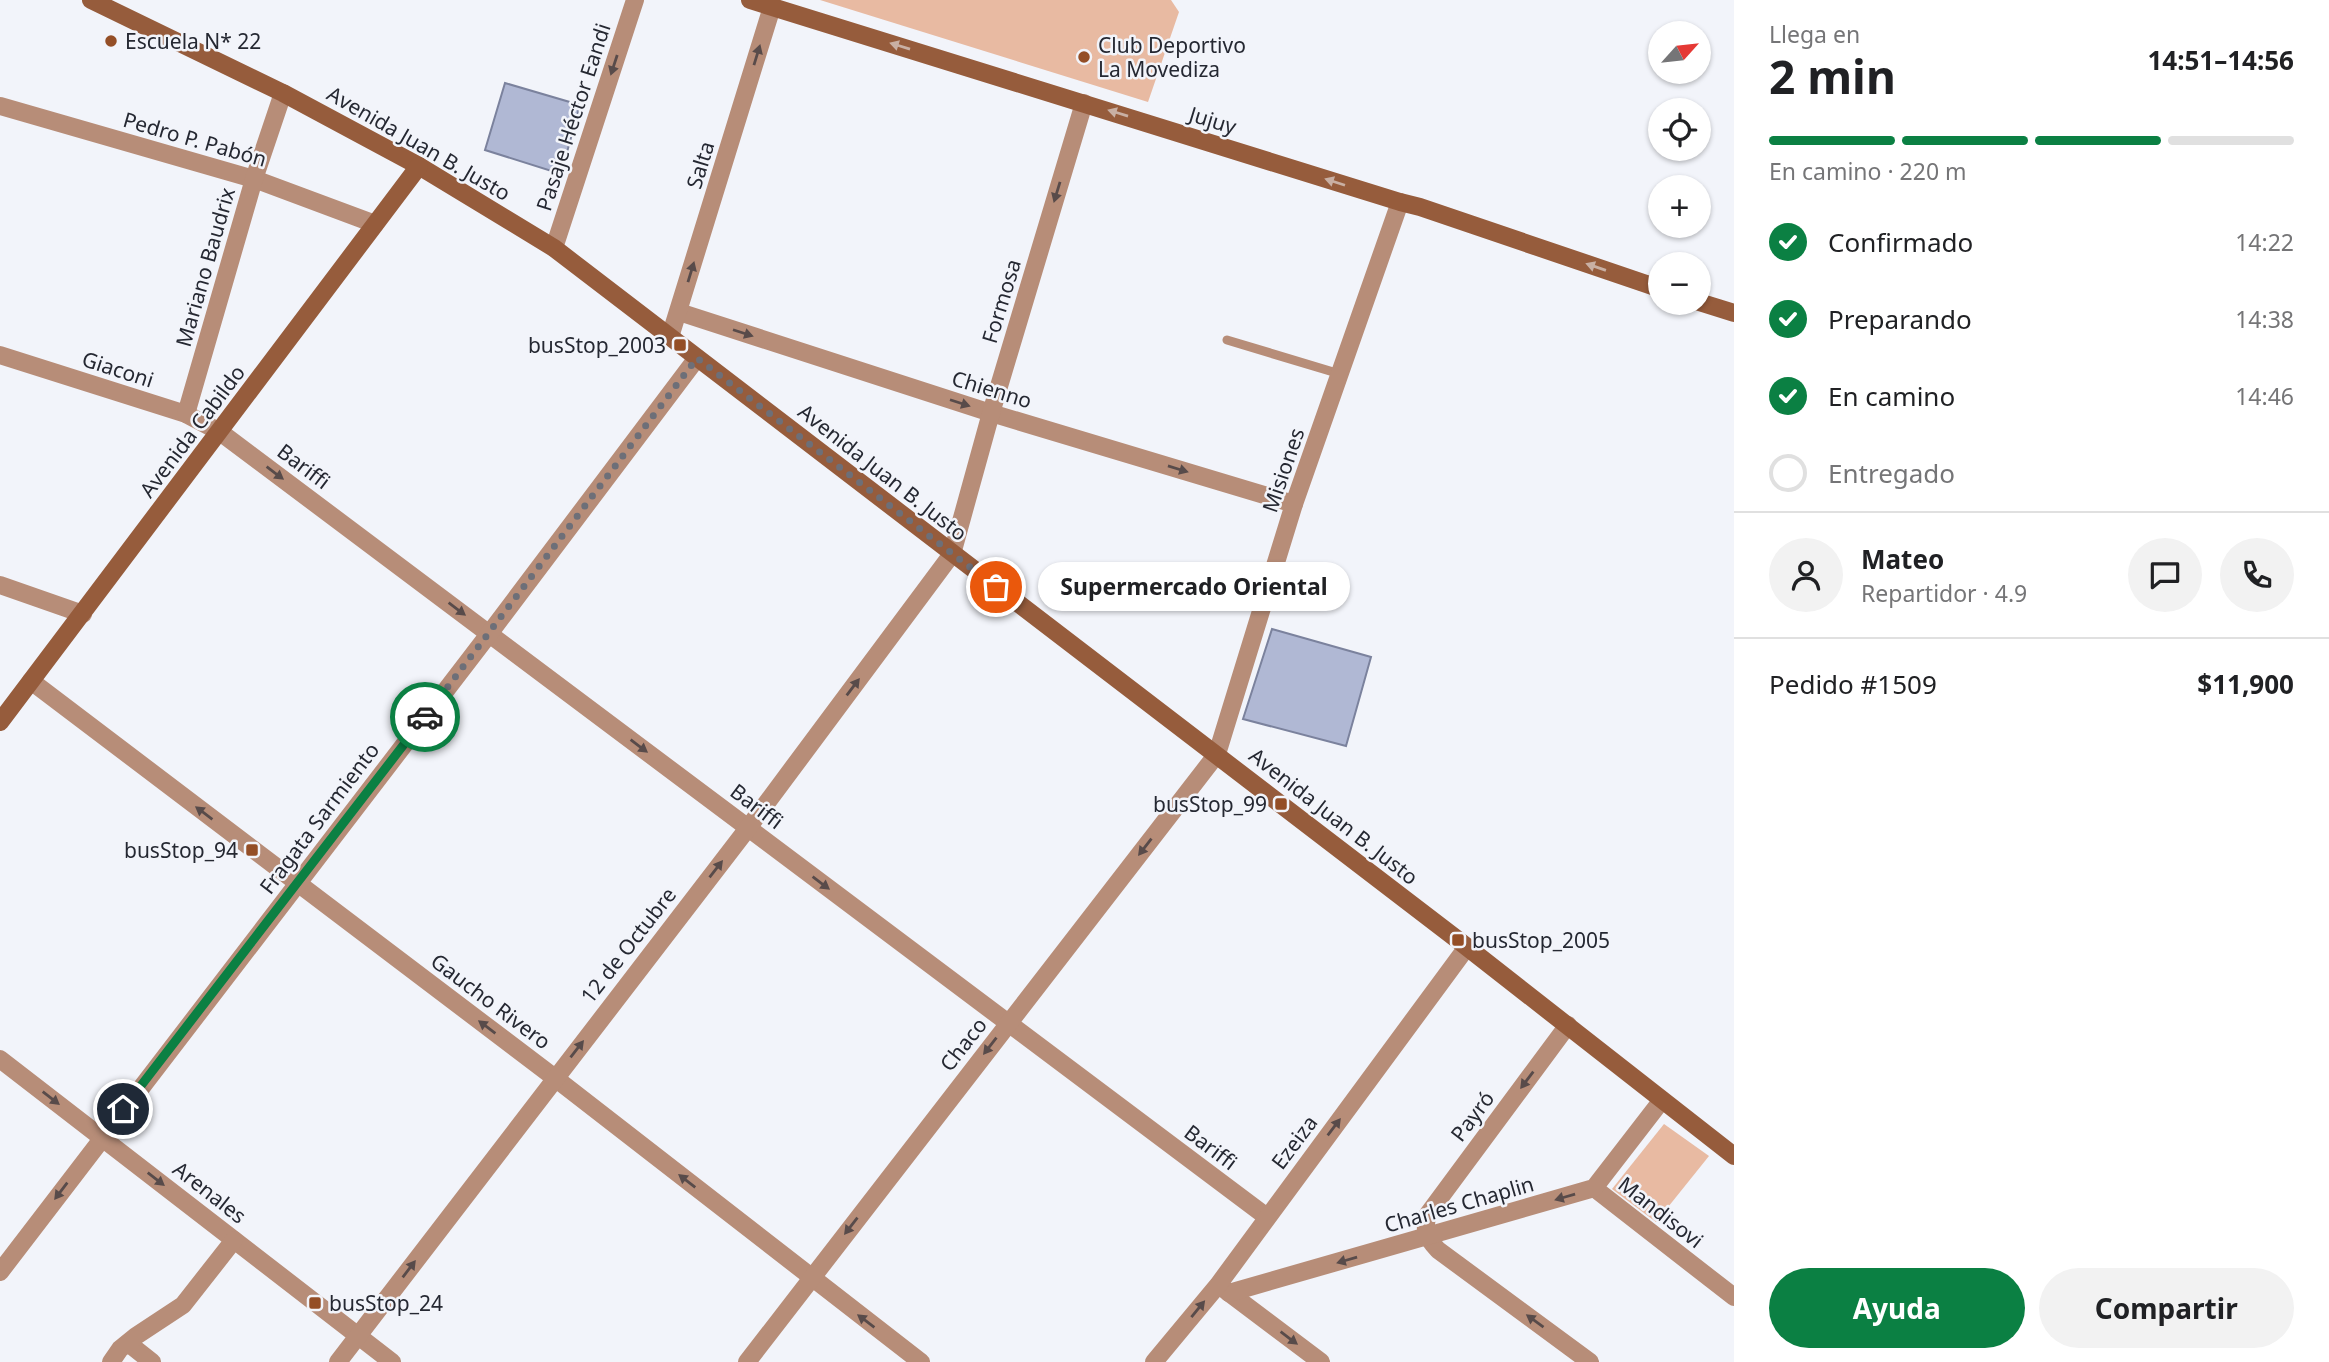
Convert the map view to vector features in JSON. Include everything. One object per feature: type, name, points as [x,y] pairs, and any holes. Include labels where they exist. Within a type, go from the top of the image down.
[{"type":"main road","name":"Avenida Juan B. Justo","points":[[92,0],[283,93],[419,166],[554,248],[1217,754],[1734,1156]]},
{"type":"main road","name":"Jujuy","points":[[750,0],[1420,207],[1648,285]]},
{"type":"main road","name":"Avenida Cabildo","points":[[0,722],[419,166]]},
{"type":"main road","points":[[1711,306],[1734,313]]},
{"type":"street","name":"Pasaje Héctor Eandi","points":[[554,248],[635,0]]},
{"type":"street","name":"Salta","points":[[670,337],[772,7]]},
{"type":"street","name":"Mariano Baudrix","points":[[186,414],[254,179],[283,93]]},
{"type":"street","name":"Formosa","points":[[952,554],[1084,103]]},
{"type":"street","name":"Pedro P. Pabón","points":[[0,106],[254,179],[375,224]]},
{"type":"street","name":"Misiones","points":[[1217,754],[1294,504],[1400,202]]},
{"type":"street","name":"Chienno","points":[[678,312],[991,414],[1294,504]]},
{"type":"street","name":"Giaconi","points":[[0,355],[186,414],[220,432]]},
{"type":"street","name":"Fragata Sarmiento","points":[[0,1272],[697,358]]},
{"type":"street","name":"Bariffi","points":[[220,432],[1267,1217]]},
{"type":"street","name":"12 de Octubre","points":[[338,1362],[748,828],[952,554]]},
{"type":"street","points":[[0,586],[83,614]]},
{"type":"street","name":"Gaucho Rivero","points":[[31,681],[555,1077],[920,1362]]},
{"type":"street","name":"Chaco","points":[[747,1362],[1217,754]]},
{"type":"street","name":"Ezeiza","points":[[1154,1362],[1223,1289],[1267,1217],[1467,947]]},
{"type":"street","name":"Payró","points":[[1427,1238],[1425,1224],[1428,1214],[1568,1025]]},
{"type":"street","name":"Arenales","points":[[0,1059],[392,1362]]},
{"type":"street","points":[[1594,1188],[1662,1100]]},
{"type":"street","name":"Charles Chaplin","points":[[1223,1289],[1427,1238],[1594,1188]]},
{"type":"street","name":"Mandisovi","points":[[1594,1188],[1734,1297]]},
{"type":"street","points":[[1427,1238],[1438,1250],[1567,1354],[1590,1362]]},
{"type":"street","points":[[111,1362],[120,1349],[183,1305],[234,1240]]},
{"type":"street","points":[[1223,1289],[1321,1362]]},
{"type":"street","points":[[128,1343],[152,1362]]},
{"type":"lane","points":[[1227,340],[1340,374]]},
{"type":"shaded area","name":"Club Deportivo La Movediza","points":[[820,0],[1171,0],[1179,12],[1148,102]]},
{"type":"shaded area","points":[[1664,1124],[1709,1156],[1656,1222],[1612,1189]]},
{"type":"building","points":[[505,83],[580,105],[561,174],[485,150]]},
{"type":"building","points":[[1272,629],[1371,657],[1346,746],[1243,719]]},
{"type":"way so far","points":[[425,717],[697,358],[996,587]]},
{"type":"place","name":"Escuela N* 22","points":[[111,41]]},
{"type":"place","name":"Club Deportivo La Movediza","points":[[1084,57]]},
{"type":"place","name":"busStop_2003","points":[[680,345]]},
{"type":"place","name":"Supermercado Oriental","points":[[996,587]]},
{"type":"place","name":"busStop_99","points":[[1281,804]]},
{"type":"place","name":"busStop_94","points":[[252,850]]},
{"type":"place","name":"busStop_2005","points":[[1458,940]]},
{"type":"place","name":"busStop_24","points":[[315,1303]]},
{"type":"route","points":[[123,1109],[425,717]]}]
